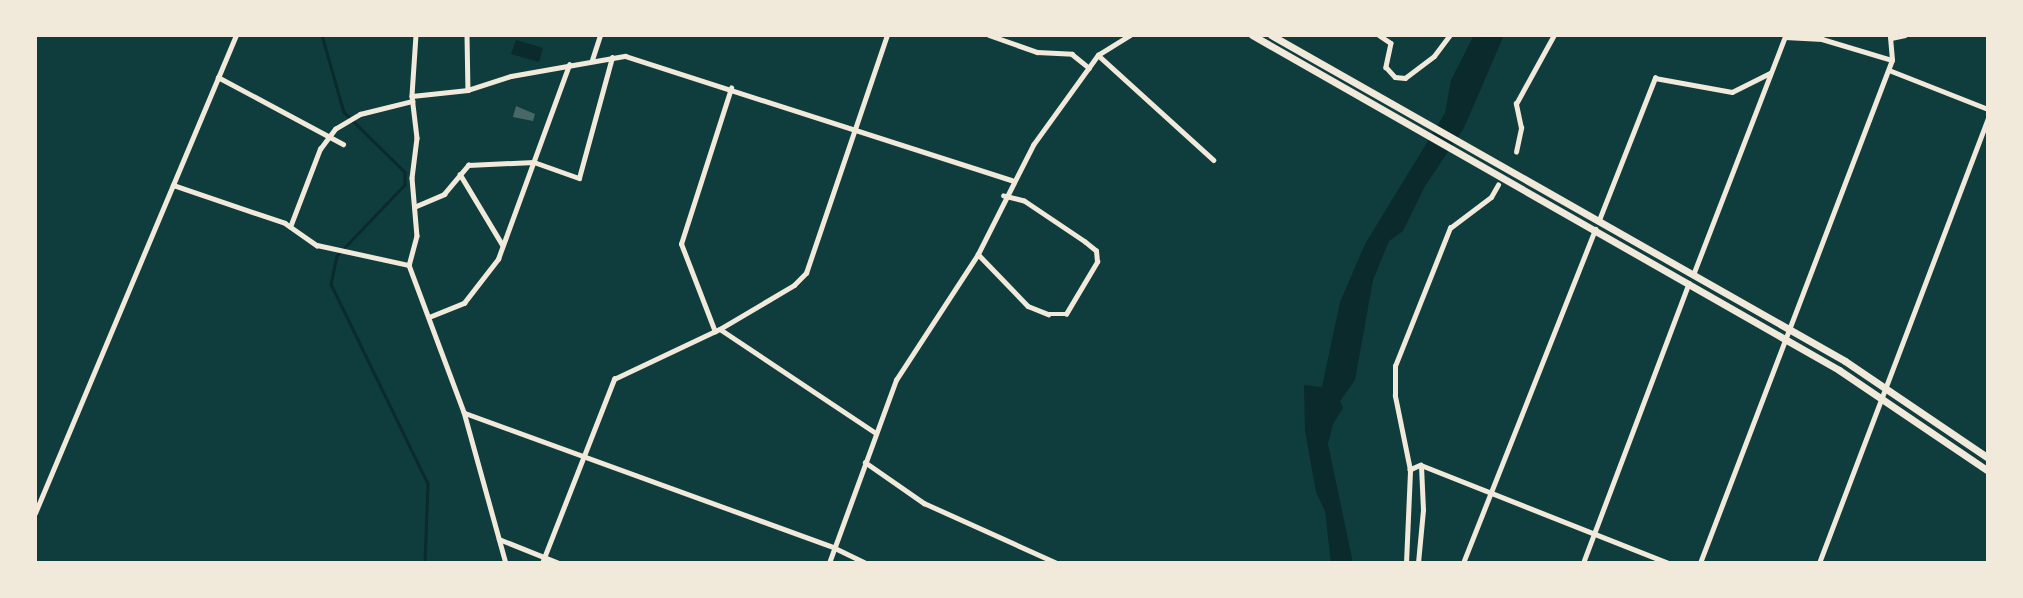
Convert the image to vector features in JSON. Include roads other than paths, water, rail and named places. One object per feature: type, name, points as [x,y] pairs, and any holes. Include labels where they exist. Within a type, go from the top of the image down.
[{"type":"main road","points":[[1252,35],[1786,339],[1882,399],[1988,471]]},
{"type":"main road","points":[[1271,35],[1493,158],[1790,330],[1886,387],[1988,458]]},
{"type":"street","points":[[35,513],[236,35]]},
{"type":"street","points":[[416,35],[412,99],[417,138],[414,207],[417,236],[409,265],[464,412],[506,563]]},
{"type":"street","points":[[467,35],[468,90]]},
{"type":"street","points":[[592,60],[600,35]]},
{"type":"street","points":[[544,561],[614,379],[718,330],[806,273],[887,35]]},
{"type":"street","points":[[989,35],[1037,52],[1072,54],[1089,68]]},
{"type":"street","points":[[830,563],[864,462],[896,380],[978,254],[1003,196],[1013,180],[1098,55],[1130,35]]},
{"type":"street","points":[[1379,35],[1391,43],[1386,67],[1395,77],[1405,78],[1434,56],[1450,35]]},
{"type":"street","points":[[1516,152],[1521,128],[1516,104],[1554,35]]},
{"type":"street","points":[[1700,563],[1889,70],[1892,60],[1891,37],[1905,35]]},
{"type":"street","points":[[1693,275],[1785,37],[1822,39],[1892,60]]},
{"type":"street","points":[[1098,55],[1214,160]]},
{"type":"street","points":[[290,227],[320,149],[346,120],[412,99],[468,90],[592,60],[625,56],[1013,180]]},
{"type":"street","points":[[414,207],[444,194],[468,165],[534,162],[579,178],[612,57]]},
{"type":"street","points":[[429,317],[464,303],[492,268],[503,245],[569,65]]},
{"type":"street","points":[[1889,70],[1988,109]]},
{"type":"street","points":[[1599,220],[1654,78],[1732,92],[1770,73]]},
{"type":"street","points":[[218,77],[331,134],[343,144]]},
{"type":"street","points":[[731,88],[681,244],[718,330],[876,433]]},
{"type":"street","points":[[1819,563],[1988,119]]},
{"type":"street","points":[[460,174],[503,245]]},
{"type":"street","points":[[173,185],[290,227],[317,245],[409,265]]},
{"type":"street","points":[[1406,563],[1410,470],[1395,396],[1395,366],[1450,228],[1491,198],[1498,185]]},
{"type":"street","points":[[978,254],[1028,306],[1048,314],[1066,314],[1097,262],[1096,251],[1085,242],[1024,201],[1003,196]]},
{"type":"street","points":[[1463,563],[1595,229]]},
{"type":"street","points":[[1583,563],[1689,283]]},
{"type":"street","points":[[464,412],[835,548],[866,563]]},
{"type":"street","points":[[864,462],[924,503],[1057,563]]},
{"type":"street","points":[[1410,470],[1421,465],[1488,495],[1668,563]]},
{"type":"street","points":[[1418,563],[1423,510],[1421,465]]},
{"type":"street","points":[[499,539],[544,561],[559,563]]},
{"type":"water","points":[[1474,35],[1504,35],[1464,128],[1425,186],[1403,231],[1389,241],[1373,280],[1355,380],[1340,401],[1343,408],[1333,424],[1328,444],[1353,563],[1331,563],[1325,511],[1316,492],[1305,431],[1304,385],[1322,387],[1340,302],[1365,244],[1445,113],[1451,80]]},
{"type":"water","points":[[516,40],[543,48],[539,62],[511,54]]},
{"type":"waterway","points":[[322,35],[344,112],[405,172],[405,185],[337,256],[331,284],[428,484],[425,563]]}]
